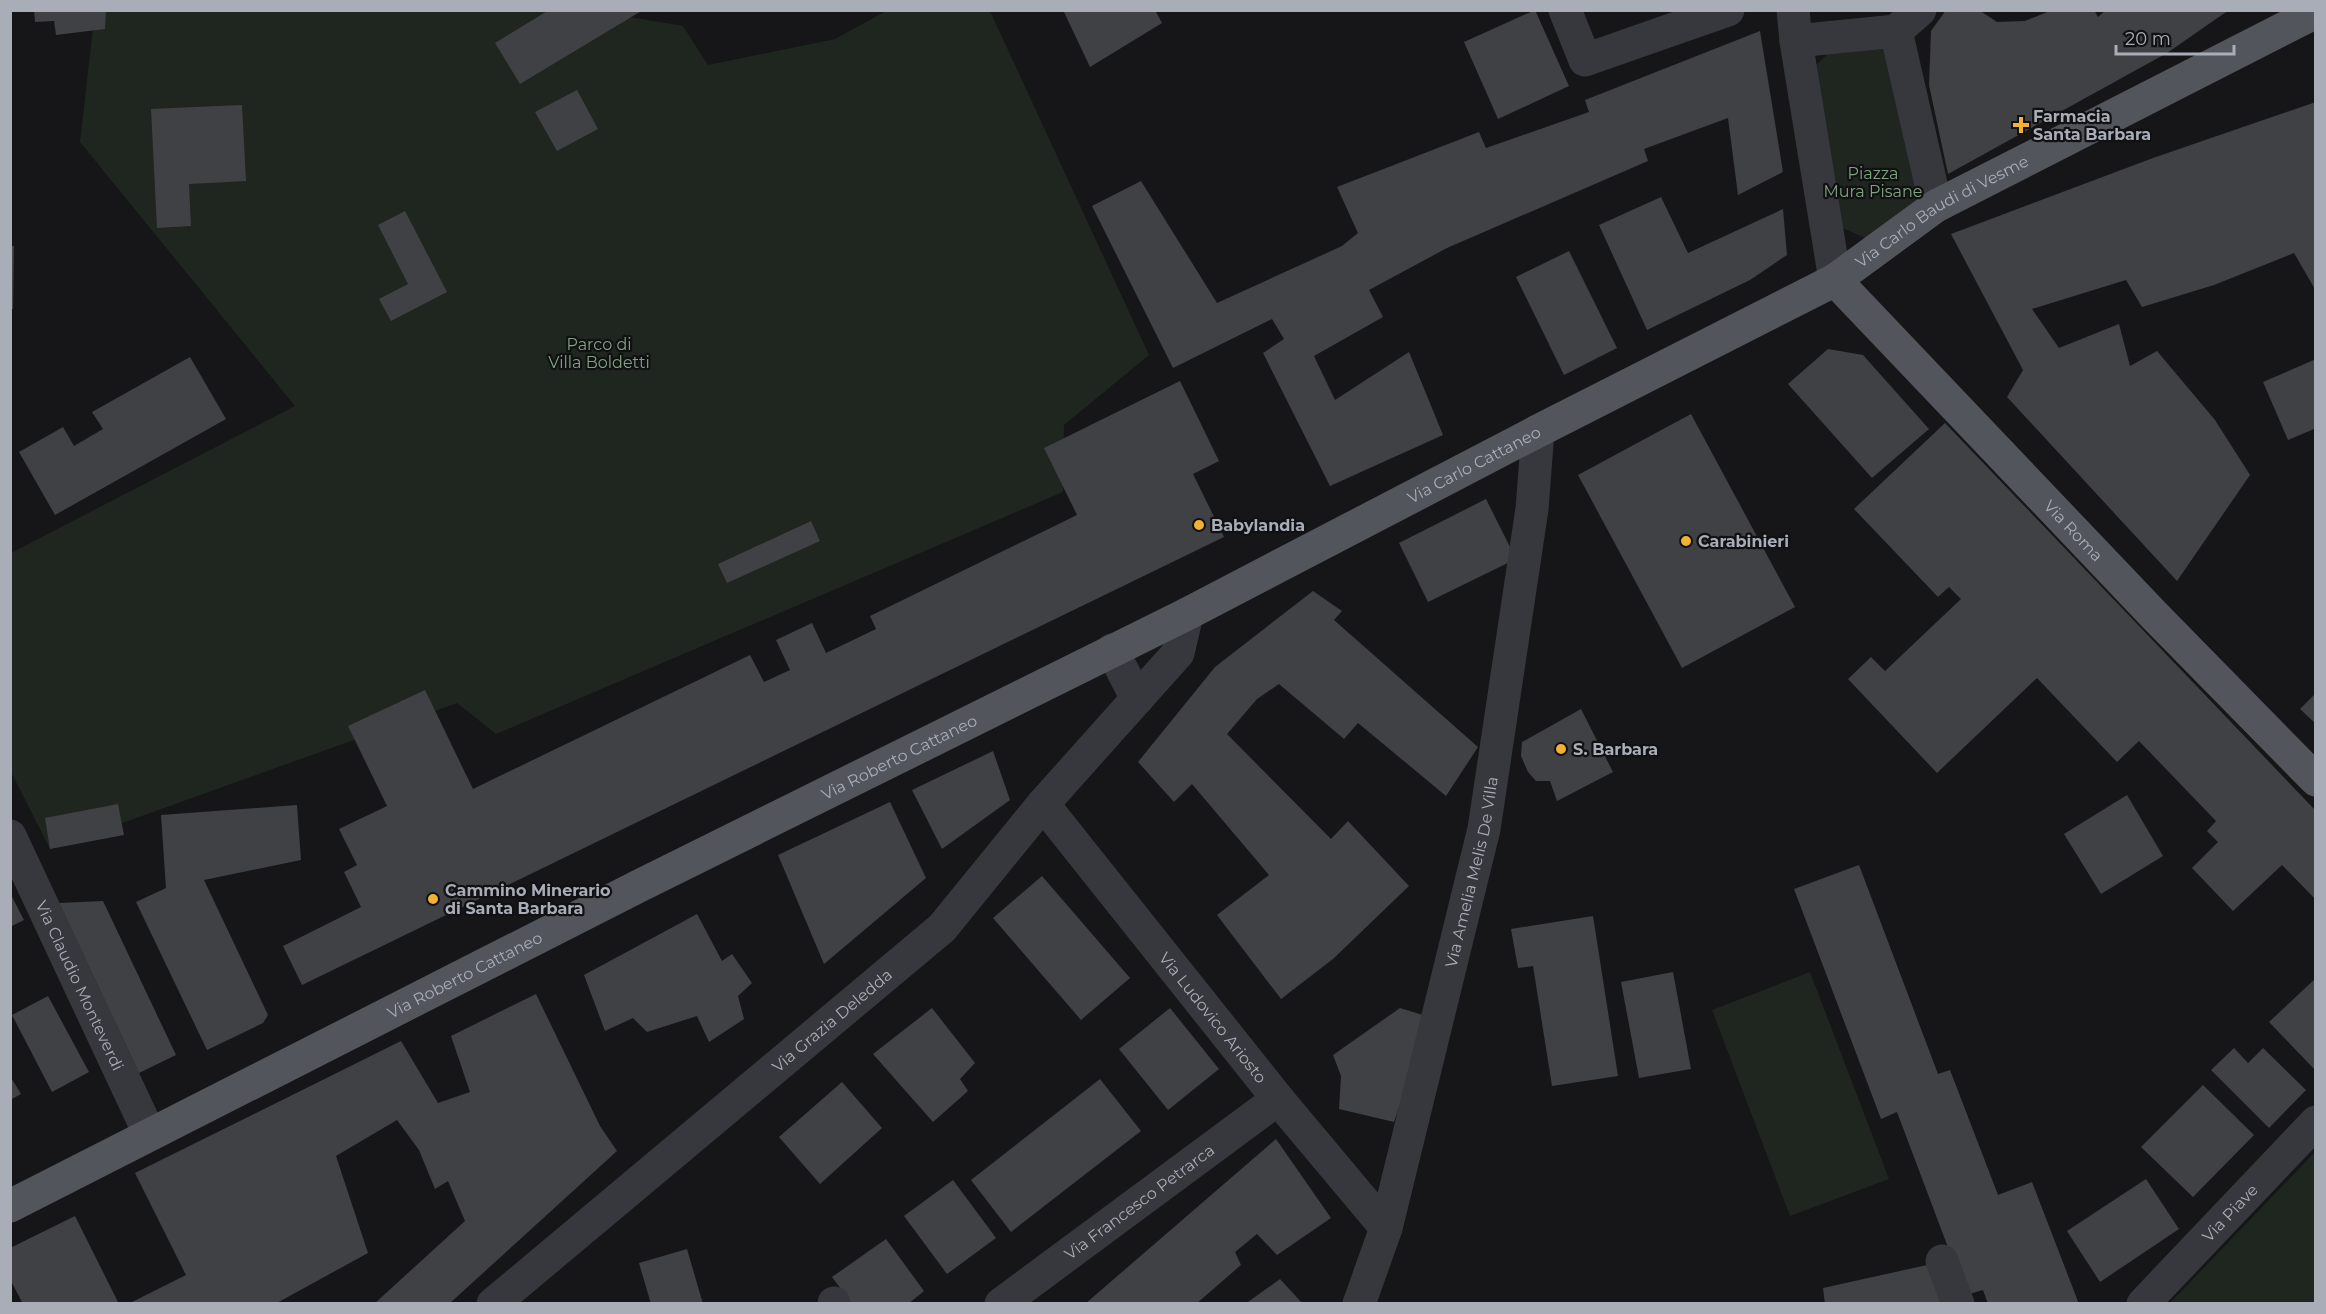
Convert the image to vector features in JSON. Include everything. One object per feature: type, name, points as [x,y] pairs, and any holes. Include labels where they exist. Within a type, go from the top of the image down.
[{"type":"main road","name":"Via Carlo Baudi di Vesme","points":[[1835,280],[1936,206],[2311,18]]},
{"type":"main road","name":"Via Carlo Cattaneo","points":[[1112,650],[1187,614],[1538,431],[1835,280]]},
{"type":"main road","name":"Via Roma","points":[[1835,280],[2154,615],[2316,780]]},
{"type":"main road","name":"Via Roberto Cattaneo","points":[[10,1206],[150,1133],[1112,650]]},
{"type":"street","points":[[1565,10],[1585,60],[1728,10]]},
{"type":"street","points":[[1835,280],[1795,26],[1908,21],[1936,206]]},
{"type":"street","name":"Via Amelia Melis De Villa","points":[[1359,1304],[1386,1228],[1484,829],[1532,509],[1538,431]]},
{"type":"street","name":"Via Grazia Deledda","points":[[494,1304],[942,928],[1043,804],[1178,653],[1187,614]]},
{"type":"street","points":[[1112,650],[1137,699]]},
{"type":"street","name":"Via Ludovico Ariosto","points":[[1043,804],[1278,1099],[1386,1228]]},
{"type":"street","name":"Via Claudio Monteverdi","points":[[10,836],[150,1133]]},
{"type":"street","name":"Via Francesco Petrarca","points":[[1001,1304],[1278,1099]]},
{"type":"street","name":"Via Piave","points":[[2143,1304],[2316,1122]]},
{"type":"street","points":[[1942,1261],[1958,1304]]},
{"type":"green space","name":"Parco di Villa Boldetti","points":[[95,11],[594,11],[683,26],[708,65],[835,39],[886,11],[990,11],[1149,355],[1064,425],[1063,492],[496,734],[457,703],[50,849],[11,772],[11,553],[295,406],[80,142]]},
{"type":"green space","name":"Piazza Mura Pisane","points":[[1884,45],[1922,206],[1868,239],[1838,226],[1810,71],[1831,51]]},
{"type":"green space","points":[[1810,972],[1889,1179],[1790,1216],[1712,1010]]},
{"type":"green space","points":[[2315,1152],[2315,1303],[2170,1303]]},
{"type":"building","points":[[34,10],[106,10],[105,29],[56,35],[54,21],[35,22]]},
{"type":"building","points":[[549,10],[643,10],[520,84],[495,43]]},
{"type":"building","points":[[1063,10],[1155,10],[1162,23],[1090,67]]},
{"type":"building","points":[[1535,10],[1569,86],[1498,119],[1464,42]]},
{"type":"building","points":[[1946,10],[1979,10],[1997,22],[2025,21],[2052,10],[2094,10],[2098,17],[2106,10],[2229,10],[2167,53],[1948,174],[1929,85],[1931,31]]},
{"type":"building","points":[[1760,31],[1783,172],[1738,195],[1728,118],[1644,149],[1648,161],[1447,248],[1369,290],[1383,317],[1314,356],[1335,400],[1409,352],[1443,435],[1330,486],[1263,353],[1284,339],[1272,319],[1173,368],[1092,206],[1141,181],[1217,303],[1342,246],[1358,233],[1337,187],[1479,132],[1486,148],[1589,112],[1585,100]]},
{"type":"building","points":[[577,90],[598,129],[557,151],[535,112]]},
{"type":"building","points":[[2316,102],[2316,291],[2294,253],[2214,285],[2142,307],[2126,280],[2032,309],[2059,348],[2119,324],[2130,366],[2157,351],[2215,420],[2250,475],[2177,581],[2007,397],[2023,370],[1951,234],[2153,158]]},
{"type":"building","points":[[242,105],[246,181],[189,184],[191,226],[157,228],[151,109]]},
{"type":"building","points":[[1661,197],[1688,253],[1783,209],[1787,255],[1750,280],[1647,330],[1599,225]]},
{"type":"building","points":[[405,211],[447,292],[391,321],[379,299],[408,284],[378,225]]},
{"type":"building","points":[[10,246],[14,246],[13,309],[10,309]]},
{"type":"building","points":[[1569,251],[1617,348],[1564,375],[1516,277]]},
{"type":"building","points":[[1828,349],[1863,355],[1929,429],[1872,478],[1788,384]]},
{"type":"building","points":[[190,357],[226,419],[55,515],[19,452],[63,427],[74,446],[103,429],[92,412]]},
{"type":"building","points":[[2316,359],[2316,432],[2314,429],[2288,440],[2263,382]]},
{"type":"building","points":[[1180,381],[1219,461],[1193,474],[1224,537],[302,985],[283,946],[361,907],[344,872],[357,865],[339,829],[387,806],[348,726],[425,690],[473,789],[750,655],[764,682],[790,670],[776,640],[812,623],[826,653],[876,629],[870,616],[1077,515],[1044,448]]},
{"type":"building","name":"Carabinieri","points":[[1691,414],[1795,607],[1682,668],[1578,475]]},
{"type":"building","points":[[1945,423],[2316,811],[2316,900],[2282,865],[2233,911],[2192,868],[2218,842],[2207,831],[2216,821],[2139,741],[2117,762],[2037,678],[1937,773],[1848,679],[1871,657],[1885,671],[1961,599],[1949,587],[1938,597],[1854,509]]},
{"type":"building","points":[[1486,499],[1516,559],[1428,602],[1399,543]]},
{"type":"building","points":[[811,521],[820,541],[727,583],[718,564]]},
{"type":"building","points":[[1313,591],[1342,611],[1334,620],[1478,747],[1446,796],[1358,723],[1344,739],[1279,684],[1257,699],[1227,734],[1331,839],[1348,821],[1409,886],[1333,959],[1281,999],[1217,915],[1269,875],[1192,784],[1174,802],[1138,762],[1215,667]]},
{"type":"building","points":[[2316,693],[2316,724],[2300,709]]},
{"type":"building","name":"S. Barbara","points":[[1581,709],[1613,772],[1557,801],[1550,781],[1536,781],[1528,772],[1521,756],[1522,742]]},
{"type":"building","points":[[993,751],[1010,800],[942,849],[912,790]]},
{"type":"building","points":[[2127,795],[2163,856],[2101,894],[2064,834]]},
{"type":"building","points":[[890,802],[926,878],[824,964],[778,855]]},
{"type":"building","points":[[118,804],[124,835],[50,849],[45,818]]},
{"type":"building","points":[[297,805],[301,860],[204,880],[268,1015],[263,1023],[207,1050],[136,902],[166,888],[161,815]]},
{"type":"building","points":[[1859,865],[1938,1074],[1950,1070],[1998,1195],[2032,1182],[2079,1304],[1988,1304],[1983,1290],[1966,1295],[1897,1112],[1881,1119],[1794,889]]},
{"type":"building","points":[[1042,876],[1130,978],[1081,1020],[993,918]]},
{"type":"building","points":[[10,893],[24,920],[10,927]]},
{"type":"building","points":[[103,901],[176,1055],[139,1073],[59,903]]},
{"type":"building","points":[[697,914],[722,961],[732,954],[752,983],[738,996],[744,1019],[709,1042],[697,1016],[647,1032],[633,1018],[605,1031],[584,975]]},
{"type":"building","points":[[1593,916],[1618,1076],[1552,1086],[1533,966],[1518,968],[1511,929]]},
{"type":"building","points":[[1673,972],[1691,1069],[1639,1078],[1621,982]]},
{"type":"building","points":[[2316,978],[2316,1071],[2269,1022]]},
{"type":"building","points":[[536,994],[600,1126],[617,1151],[449,1304],[374,1304],[465,1221],[448,1181],[435,1189],[419,1150],[397,1120],[336,1156],[368,1253],[275,1304],[128,1304],[186,1275],[135,1173],[401,1041],[438,1103],[470,1092],[451,1036]]},
{"type":"building","points":[[48,996],[89,1072],[52,1092],[12,1015]]},
{"type":"building","points":[[932,1008],[975,1063],[960,1079],[968,1091],[933,1122],[873,1054]]},
{"type":"building","points":[[1170,1008],[1219,1069],[1168,1110],[1119,1049]]},
{"type":"building","points":[[1400,1008],[1429,1017],[1394,1122],[1339,1109],[1341,1076],[1333,1055]]},
{"type":"building","points":[[2234,1048],[2248,1063],[2263,1048],[2306,1090],[2269,1128],[2211,1070]]},
{"type":"building","points":[[10,1076],[21,1094],[10,1100]]},
{"type":"building","points":[[1100,1079],[1141,1131],[1011,1232],[971,1180]]},
{"type":"building","points":[[842,1082],[882,1128],[820,1184],[779,1137]]},
{"type":"building","points":[[2203,1085],[2254,1135],[2193,1197],[2141,1147]]},
{"type":"building","points":[[1276,1139],[1331,1218],[1277,1255],[1257,1234],[1235,1252],[1241,1265],[1196,1304],[1085,1304]]},
{"type":"building","points":[[2146,1179],[2179,1229],[2100,1282],[2067,1231]]},
{"type":"building","points":[[953,1180],[996,1238],[947,1274],[904,1216]]},
{"type":"building","points":[[75,1216],[119,1304],[23,1304],[10,1279],[10,1248]]},
{"type":"building","points":[[886,1239],[924,1291],[908,1304],[852,1304],[832,1277]]},
{"type":"building","points":[[687,1249],[703,1304],[651,1304],[639,1263]]},
{"type":"building","points":[[1927,1265],[1941,1304],[1825,1304],[1823,1288]]},
{"type":"building","points":[[1280,1279],[1303,1304],[1245,1304]]},
{"type":"place","name":"Farmacia Santa Barbara","points":[[2021,125]]},
{"type":"place","name":"Babylandia","points":[[1199,525]]},
{"type":"place","name":"Carabinieri","points":[[1686,541]]},
{"type":"place","name":"S. Barbara","points":[[1561,749]]},
{"type":"place","name":"Cammino Minerario di Santa Barbara","points":[[433,899]]}]
